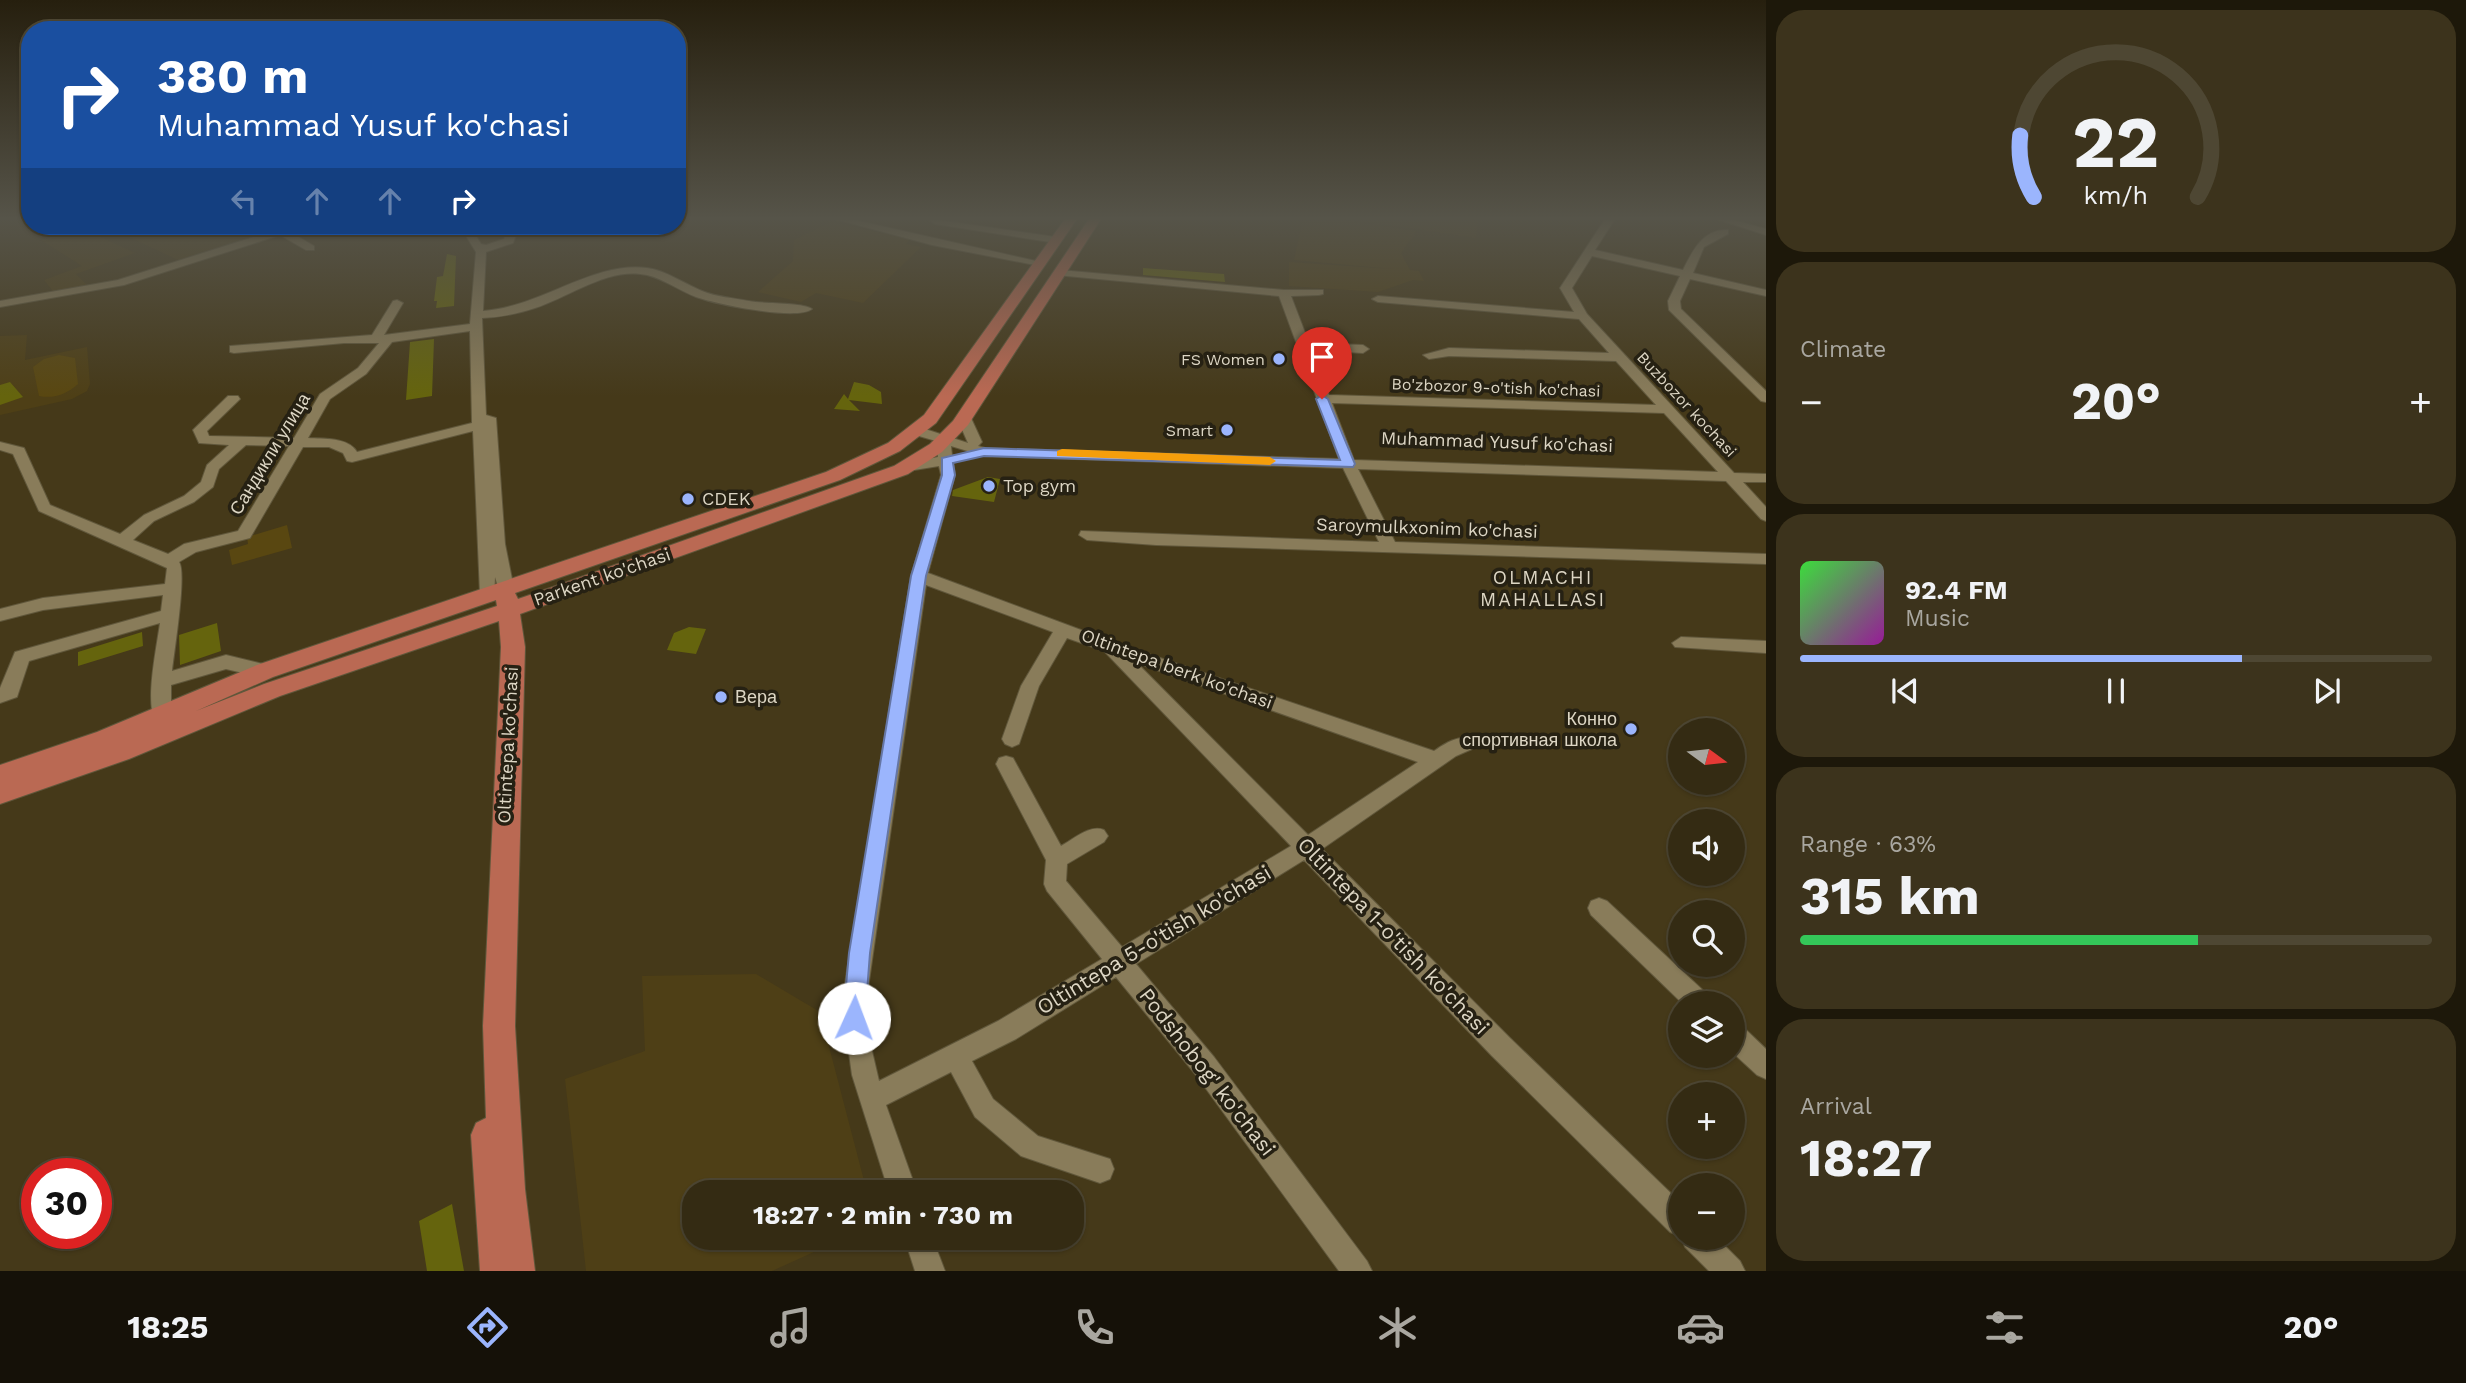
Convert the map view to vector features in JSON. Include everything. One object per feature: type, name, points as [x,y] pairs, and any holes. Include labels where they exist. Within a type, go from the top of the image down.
[{"type":"main road","name":"Parkent ko'chasi","points":[[0,793],[120,752],[499,602],[833,476],[883,453],[917,432],[938,410],[1029,278]]},
{"type":"main road","name":"Parkent ko'chasi","points":[[0,776],[106,739],[265,671],[499,602],[908,467],[945,451],[1056,278]]},
{"type":"main road","name":"Oltintepa ko'chasi","points":[[499,602],[499,803],[491,1028],[491,1198],[499,1271]]},
{"type":"main road","name":"Oltintepa ko'chasi","points":[[491,1028],[516,1271]]},
{"type":"street","points":[[0,304],[135,278]]},
{"type":"street","name":"Oltintepa ko'chasi","points":[[477,278],[483,424],[499,602]]},
{"type":"street","points":[[234,349],[382,339],[533,305],[595,278]]},
{"type":"street","points":[[664,278],[702,295],[766,308],[806,309]]},
{"type":"street","points":[[1119,278],[1283,293],[1319,292]]},
{"type":"street","name":"Buzbozor kochasi","points":[[1572,278],[1565,290],[1582,316],[1766,516]]},
{"type":"street","points":[[1684,278],[1674,301],[1675,310],[1766,397]]},
{"type":"street","points":[[1704,278],[1766,293]]},
{"type":"street","points":[[1283,293],[1346,460],[1389,546]]},
{"type":"street","points":[[1378,299],[1582,316]]},
{"type":"street","name":"Сандикли улица","points":[[169,562],[190,548],[244,534],[296,442],[326,397],[362,371],[382,339],[397,303]]},
{"type":"street","points":[[1305,346],[1363,349]]},
{"type":"street","points":[[1429,355],[1449,352],[1620,357]]},
{"type":"street","points":[[233,398],[200,430],[204,440],[331,443],[349,450],[352,458],[483,424]]},
{"type":"street","name":"Bo'zbozor 9-o'tish ko'chasi","points":[[1322,399],[1668,409]]},
{"type":"street","points":[[964,418],[980,447]]},
{"type":"street","points":[[899,1180],[871,1099],[857,1040],[855,985],[919,576],[948,475],[945,451],[917,432]]},
{"type":"street","points":[[120,542],[149,518],[189,499],[208,484],[212,468],[243,439]]},
{"type":"street","points":[[0,446],[19,450],[44,508],[169,562],[176,570],[162,681],[162,715]]},
{"type":"street","name":"Muhammad Yusuf ko'chasi","points":[[945,451],[980,447],[1728,474],[1766,478]]},
{"type":"street","name":"Muhammad Yusuf ko'chasi","points":[[1728,474],[1766,472]]},
{"type":"street","name":"Saroymulkxonim ko'chasi","points":[[1087,535],[1766,559]]},
{"type":"street","name":"Oltintepa berk ko'chasi","points":[[919,576],[1110,647],[1436,760]]},
{"type":"street","points":[[0,615],[43,604],[174,588]]},
{"type":"street","points":[[0,696],[10,692],[21,657],[169,615]]},
{"type":"street","points":[[1012,739],[1030,686],[1064,628]]},
{"type":"street","points":[[1681,643],[1766,647]]},
{"type":"street","name":"Oltintepa 1-o'tish ko'chasi","points":[[1110,647],[1308,847],[1501,1048],[1668,1211]]},
{"type":"street","points":[[162,681],[226,662],[265,671]]},
{"type":"street","name":"Oltintepa 5-o'tish ko'chasi","points":[[871,1099],[1007,1030],[1119,959],[1308,847],[1436,760],[1465,744]]},
{"type":"street","name":"Podshobog' ko'chasi","points":[[1006,764],[1057,859],[1055,884],[1205,1066],[1357,1271]]},
{"type":"street","points":[[1057,859],[1097,836]]},
{"type":"street","points":[[1599,908],[1686,991]]},
{"type":"street","points":[[1745,1046],[1766,1066]]},
{"type":"street","points":[[956,1056],[984,1108],[1030,1147],[1100,1169]]},
{"type":"street","points":[[923,1250],[930,1271]]},
{"type":"street","points":[[1708,1250],[1730,1271]]},
{"type":"shaded area","points":[[80,278],[89,287],[56,295],[44,280]]},
{"type":"shaded area","points":[[773,278],[889,278],[863,303],[816,293],[801,302],[758,292]]},
{"type":"shaded area","points":[[1289,278],[1423,278],[1424,281],[1413,280],[1378,292],[1289,286]]},
{"type":"shaded area","points":[[27,335],[25,360],[87,347],[90,384],[87,391],[72,399],[0,415],[0,336]]},
{"type":"shaded area","points":[[59,355],[75,358],[78,384],[60,395],[39,396],[33,367],[44,359]]},
{"type":"shaded area","points":[[287,525],[292,548],[232,565],[229,550],[248,544],[247,537]]},
{"type":"shaded area","points":[[756,974],[820,1012],[864,1180],[682,1180],[682,1250],[818,1250],[772,1271],[586,1271],[565,1079],[645,1051],[642,976]]},
{"type":"building","points":[[437,278],[455,278],[454,306],[436,308],[437,301],[434,301]]},
{"type":"building","points":[[1182,278],[1225,278],[1225,282]]},
{"type":"building","points":[[434,339],[432,396],[406,400],[410,342]]},
{"type":"building","points":[[10,382],[23,397],[0,405],[0,385]]},
{"type":"building","points":[[854,382],[869,385],[881,392],[882,404],[849,400],[860,411],[834,409],[844,394],[848,399]]},
{"type":"building","points":[[988,477],[1000,479],[994,502],[952,496],[953,490]]},
{"type":"building","points":[[217,623],[221,651],[180,665],[179,635]]},
{"type":"building","points":[[689,627],[706,629],[696,654],[667,650],[674,633]]},
{"type":"building","points":[[142,632],[143,646],[78,666],[78,652]]},
{"type":"building","points":[[452,1204],[464,1271],[427,1271],[419,1221]]},
{"type":"slow traffic","points":[[1062,453],[1270,461]]},
{"type":"place","name":"FS Women","points":[[1279,359]]},
{"type":"place","name":"Smart","points":[[1227,430]]},
{"type":"place","name":"Top gym","points":[[989,486]]},
{"type":"place","name":"CDEK","points":[[688,499]]},
{"type":"place","name":"Вера","points":[[721,697]]},
{"type":"place","name":"Конно спортивная школа","points":[[1631,729]]},
{"type":"district","name":"OLMACHI MAHALLASI","points":[[1543,588]]},
{"type":"route","points":[[854,1018],[859,953],[886,794],[902,674],[919,576],[948,475],[946,461],[984,452],[1348,464],[1322,399]]}]
